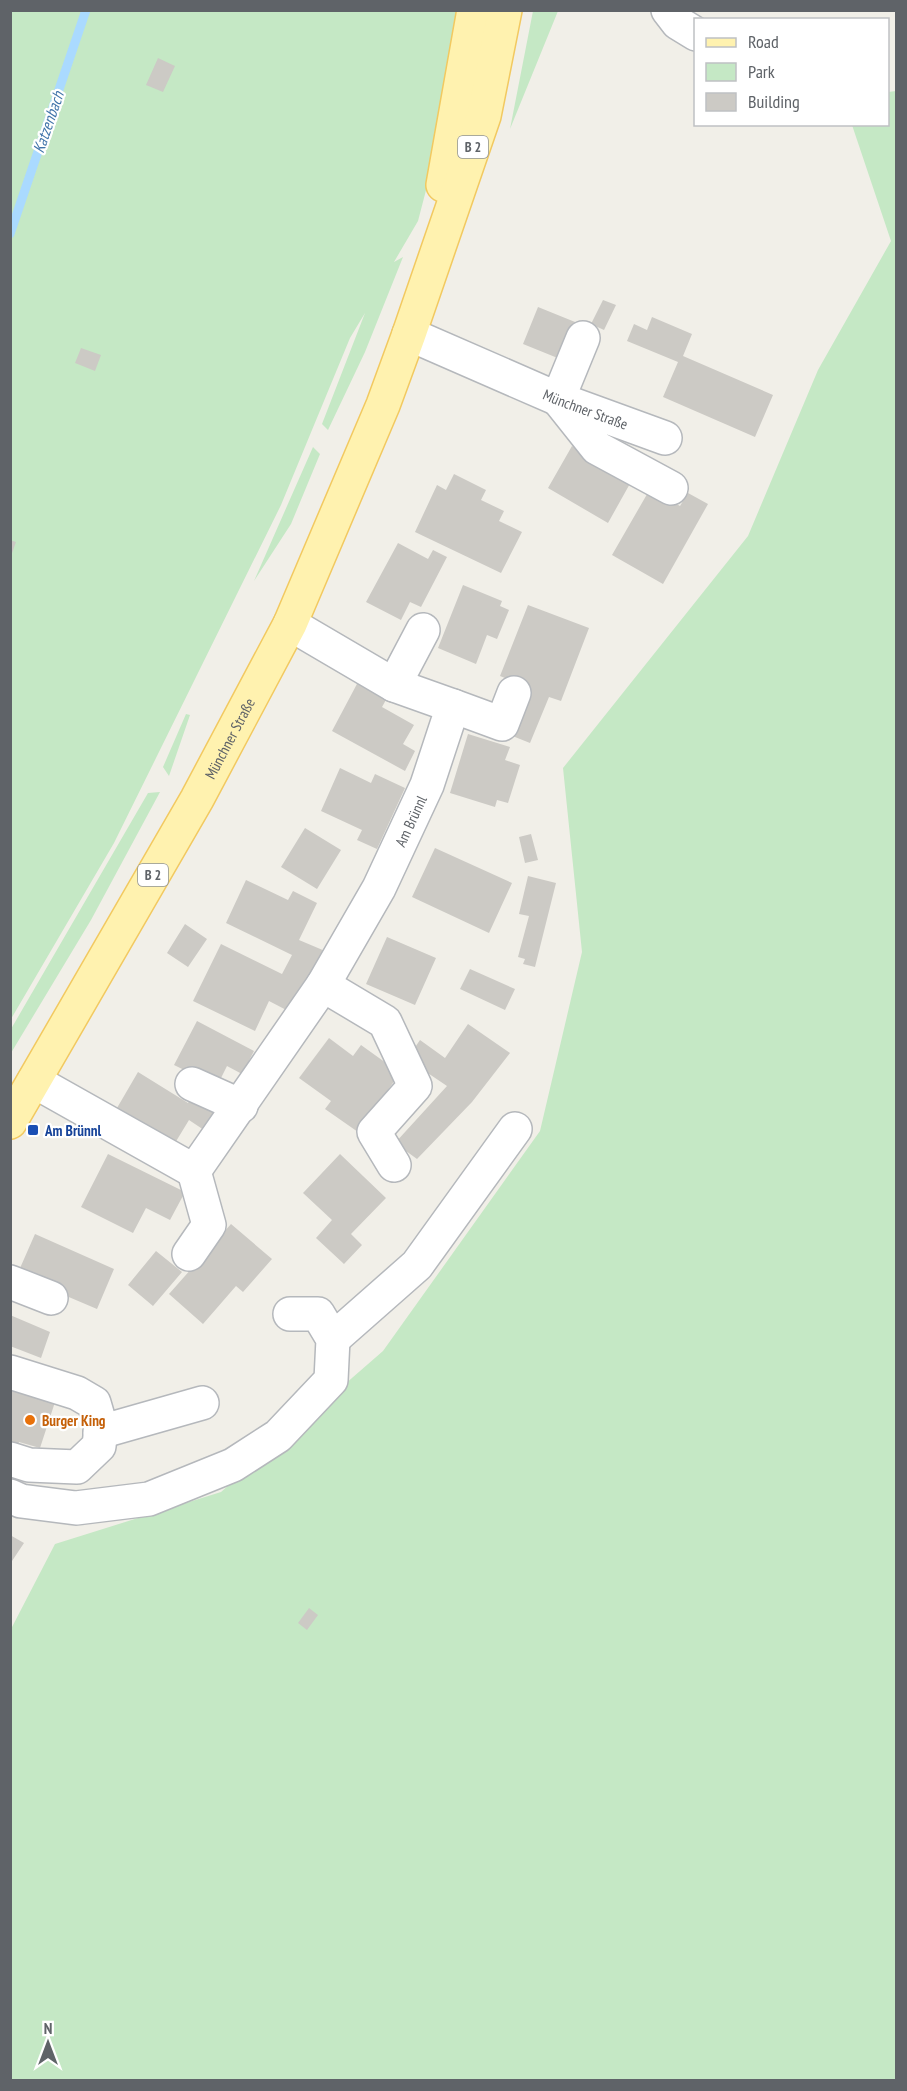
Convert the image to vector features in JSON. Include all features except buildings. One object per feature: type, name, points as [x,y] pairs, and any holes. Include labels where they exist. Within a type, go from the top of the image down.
[{"type":"main road","name":"B 2","points":[[426,279],[474,10]]},
{"type":"main road","name":"B 2","points":[[426,279],[484,116],[505,10]]},
{"type":"main road","name":"Münchner Straße","points":[[10,1122],[197,799],[290,624],[383,405],[426,279]]},
{"type":"street","points":[[668,10],[678,23],[694,33]]},
{"type":"street","name":"Münchner Straße","points":[[409,334],[558,399],[665,438]]},
{"type":"street","points":[[584,338],[558,399],[597,448],[670,488]]},
{"type":"street","points":[[290,624],[394,685],[502,724],[514,693]]},
{"type":"street","points":[[394,685],[423,630]]},
{"type":"street","name":"Am Brünnl","points":[[194,1171],[323,985],[378,888],[427,784],[453,706]]},
{"type":"street","points":[[323,985],[386,1022],[416,1086],[375,1132],[394,1165]]},
{"type":"street","points":[[34,1080],[194,1171],[209,1225],[189,1254]]},
{"type":"street","points":[[192,1084],[241,1106]]},
{"type":"street","points":[[333,1339],[417,1265],[515,1129]]},
{"type":"street","points":[[10,1282],[51,1298]]},
{"type":"street","points":[[10,1496],[21,1501],[76,1508],[149,1499],[233,1465],[278,1436],[331,1380],[333,1339],[318,1314],[290,1314]]},
{"type":"street","points":[[10,1372],[77,1393],[94,1404],[101,1427],[99,1446],[77,1467],[29,1464],[10,1459]]},
{"type":"street","points":[[100,1432],[202,1404]]},
{"type":"green space","points":[[11,11],[465,11],[450,98],[418,221],[394,262],[403,257],[365,352],[328,430],[322,424],[365,313],[350,338],[281,505],[114,843],[11,1019]]},
{"type":"green space","points":[[533,11],[558,11],[510,129]]},
{"type":"green space","points":[[896,91],[896,2080],[11,2080],[11,1629],[55,1544],[221,1492],[383,1351],[540,1131],[582,952],[563,768],[748,536],[818,370],[891,241],[852,126],[889,126],[889,92]]},
{"type":"green space","points":[[313,447],[320,454],[291,524],[254,581]]},
{"type":"green space","points":[[186,714],[190,715],[169,776],[163,767]]},
{"type":"green space","points":[[160,792],[91,920],[11,1053],[11,1029],[148,793]]},
{"type":"waterway","name":"Katzenbach","points":[[10,234],[86,10]]},
{"type":"place","name":"Am Brünnl","points":[[33,1130]]},
{"type":"place","name":"Burger King","points":[[30,1420]]}]
